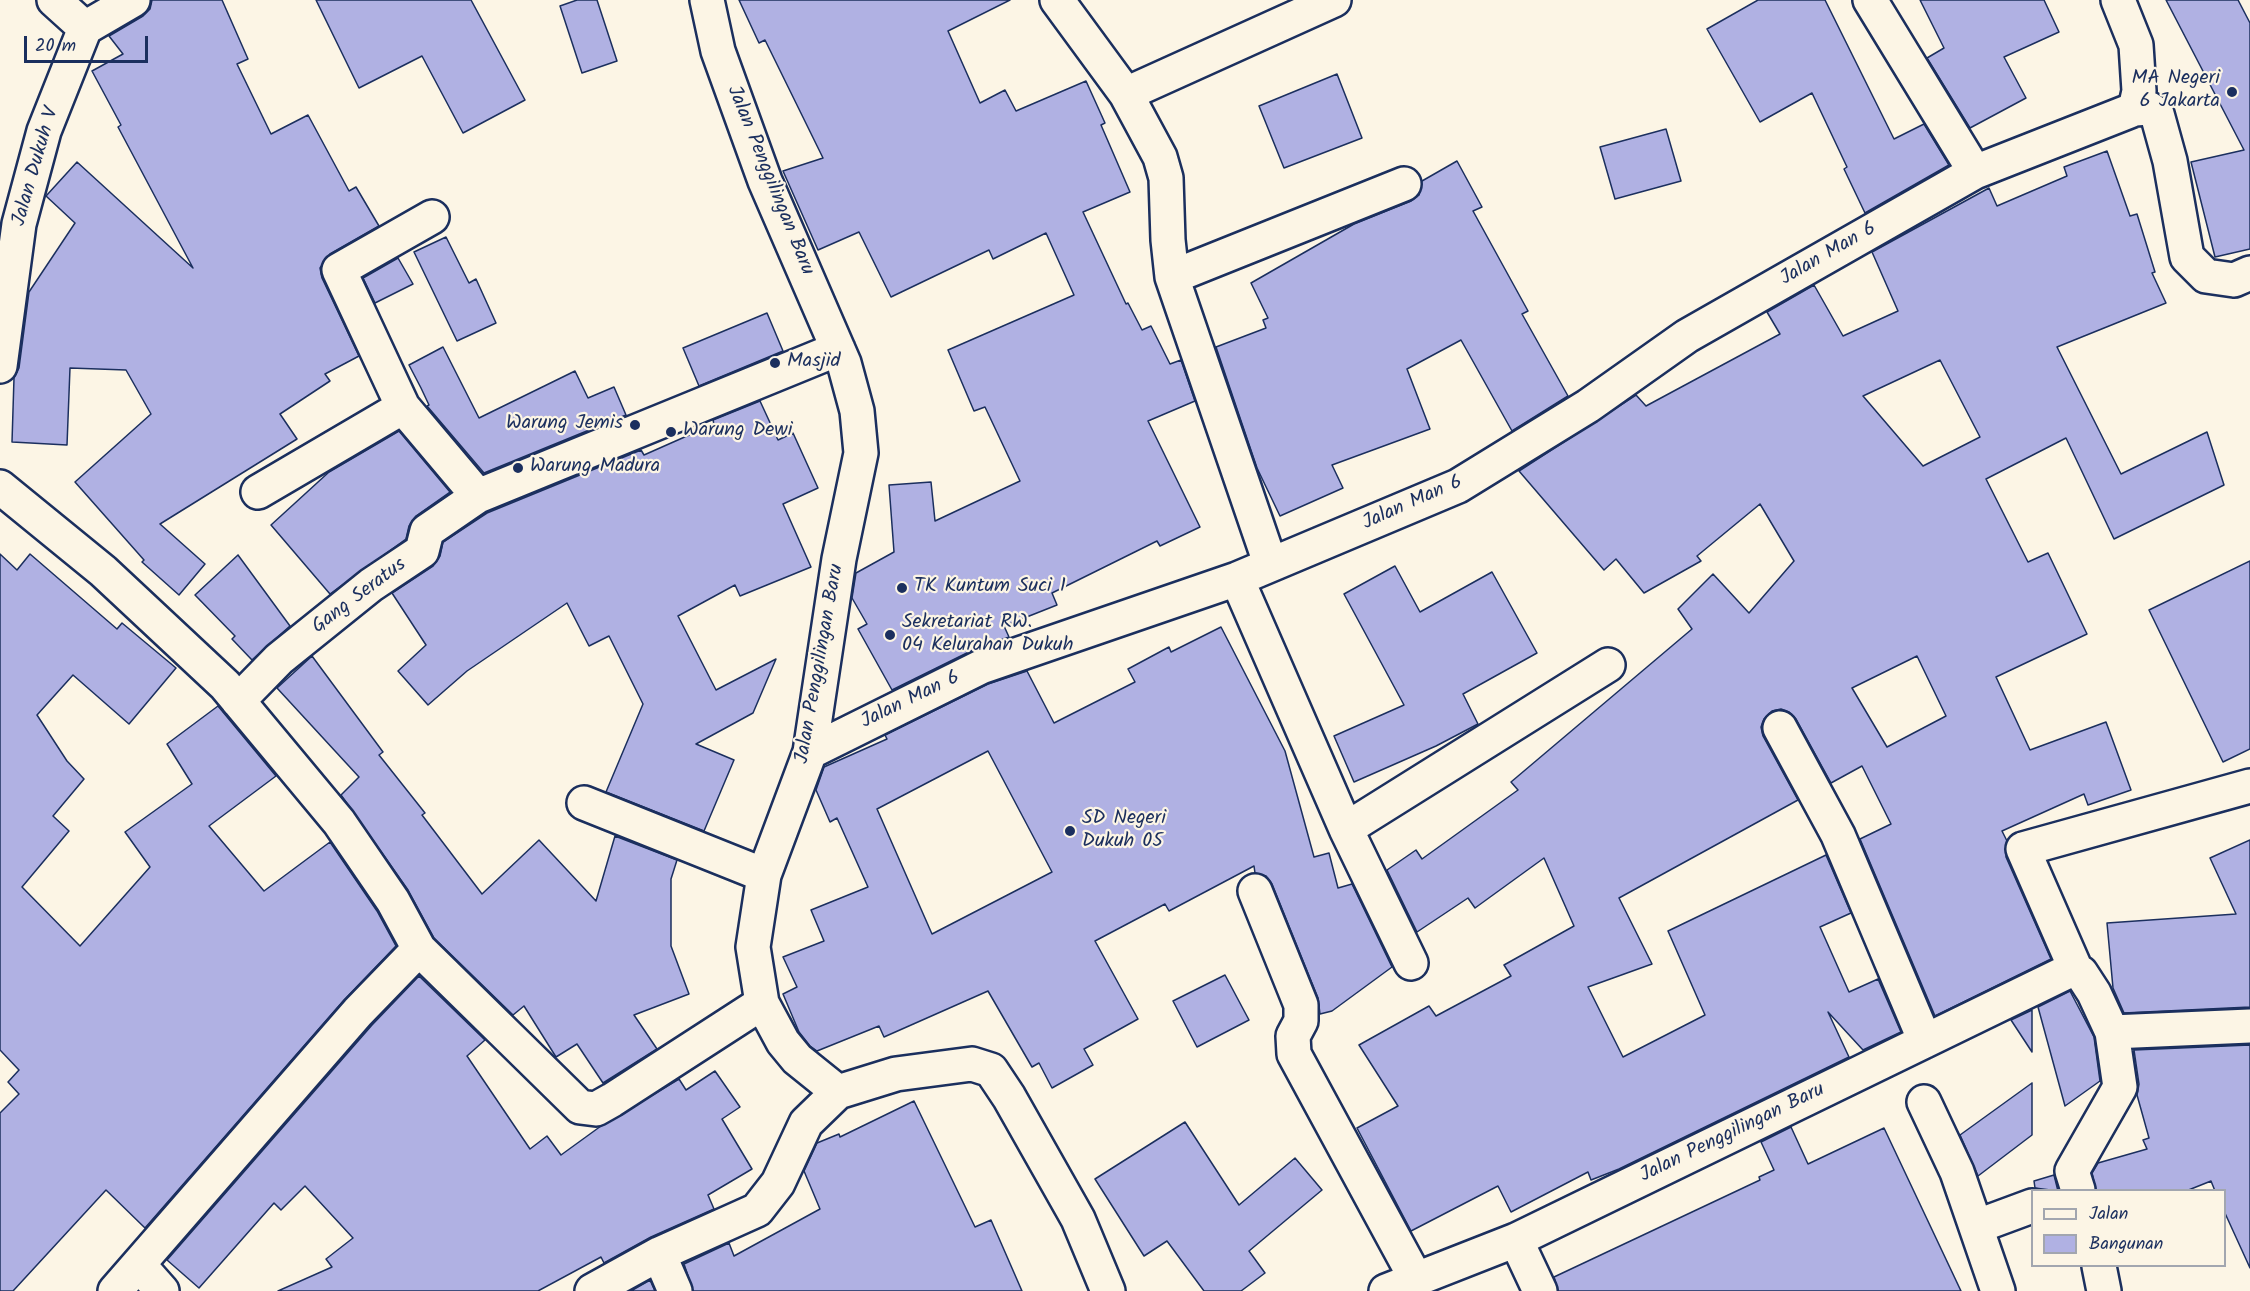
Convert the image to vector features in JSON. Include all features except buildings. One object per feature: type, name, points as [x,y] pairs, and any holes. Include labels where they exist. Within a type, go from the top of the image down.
[{"type":"street","points":[[54,0],[85,28],[133,0]]},
{"type":"street","name":"Jalan Penggilingan Baru","points":[[707,0],[718,51],[765,181],[838,349],[857,411],[861,453],[839,559],[810,752],[764,875],[753,947],[762,1003],[790,1051],[838,1092]]},
{"type":"street","points":[[1057,0],[1126,94],[1160,157],[1166,178],[1172,277],[1270,563]]},
{"type":"street","points":[[1126,94],[1334,0]]},
{"type":"street","points":[[1870,0],[1975,172]]},
{"type":"street","points":[[2118,0],[2136,45],[2139,92],[2134,109],[2148,108],[2157,114],[2170,161],[2187,257],[2206,276],[2234,280],[2250,273]]},
{"type":"street","name":"Jalan Dukuh V","points":[[0,366],[19,224],[44,131],[85,28]]},
{"type":"street","name":"Jalan Man 6","points":[[810,752],[981,667],[1237,579],[1270,563],[1332,541],[1458,486],[1587,406],[1687,336],[1975,172],[2134,109]]},
{"type":"street","points":[[1172,277],[1404,184]]},
{"type":"street","points":[[432,217],[339,270],[403,406],[478,496]]},
{"type":"street","name":"Gang Seratus","points":[[238,701],[279,659],[371,585],[422,551],[427,531],[478,496],[838,349]]},
{"type":"street","points":[[258,492],[403,406]]},
{"type":"street","points":[[0,487],[103,571],[225,685],[339,822],[393,901],[419,949],[580,1107],[596,1109],[612,1100],[762,1003]]},
{"type":"street","points":[[1237,579],[1346,829],[1411,963]]},
{"type":"street","points":[[1346,829],[1608,665]]},
{"type":"street","points":[[1780,728],[1838,835],[1925,1041]]},
{"type":"street","points":[[2077,1189],[2072,1171],[2120,1086],[2112,1032],[2094,993],[2076,970],[2024,849],[2250,786]]},
{"type":"street","points":[[584,803],[764,875]]},
{"type":"street","points":[[1255,891],[1301,1005],[1301,1021],[1293,1036],[1294,1054],[1416,1279]]},
{"type":"street","points":[[115,1291],[357,1012],[419,949]]},
{"type":"street","name":"Jalan Penggilingan Baru","points":[[1386,1291],[1516,1240],[2076,970]]},
{"type":"street","points":[[2112,1032],[2250,1026]]},
{"type":"street","points":[[592,1291],[659,1254],[757,1210],[778,1183],[806,1123],[838,1092],[896,1074],[972,1064],[991,1070],[1078,1219],[1108,1291]]},
{"type":"street","points":[[1924,1102],[1957,1172],[1978,1226],[1998,1291]]},
{"type":"street","points":[[1978,1226],[2031,1206]]},
{"type":"street","points":[[1516,1240],[1540,1291]]},
{"type":"street","points":[[659,1254],[675,1291]]},
{"type":"street","points":[[139,1265],[162,1291]]},
{"type":"street","points":[[2099,1267],[2104,1291]]},
{"type":"place","name":"MA Negeri 6 Jakarta","points":[[2232,92]]},
{"type":"place","name":"Masjid","points":[[775,363]]},
{"type":"place","name":"Warung Jemis","points":[[635,425]]},
{"type":"place","name":"Warung Dewi","points":[[671,432]]},
{"type":"place","name":"Warung Madura","points":[[518,468]]},
{"type":"place","name":"TK Kuntum Suci 1","points":[[902,588]]},
{"type":"place","name":"Sekretariat RW. 04 Kelurahan Dukuh","points":[[890,635]]},
{"type":"place","name":"SD Negeri Dukuh 05","points":[[1070,831]]}]
